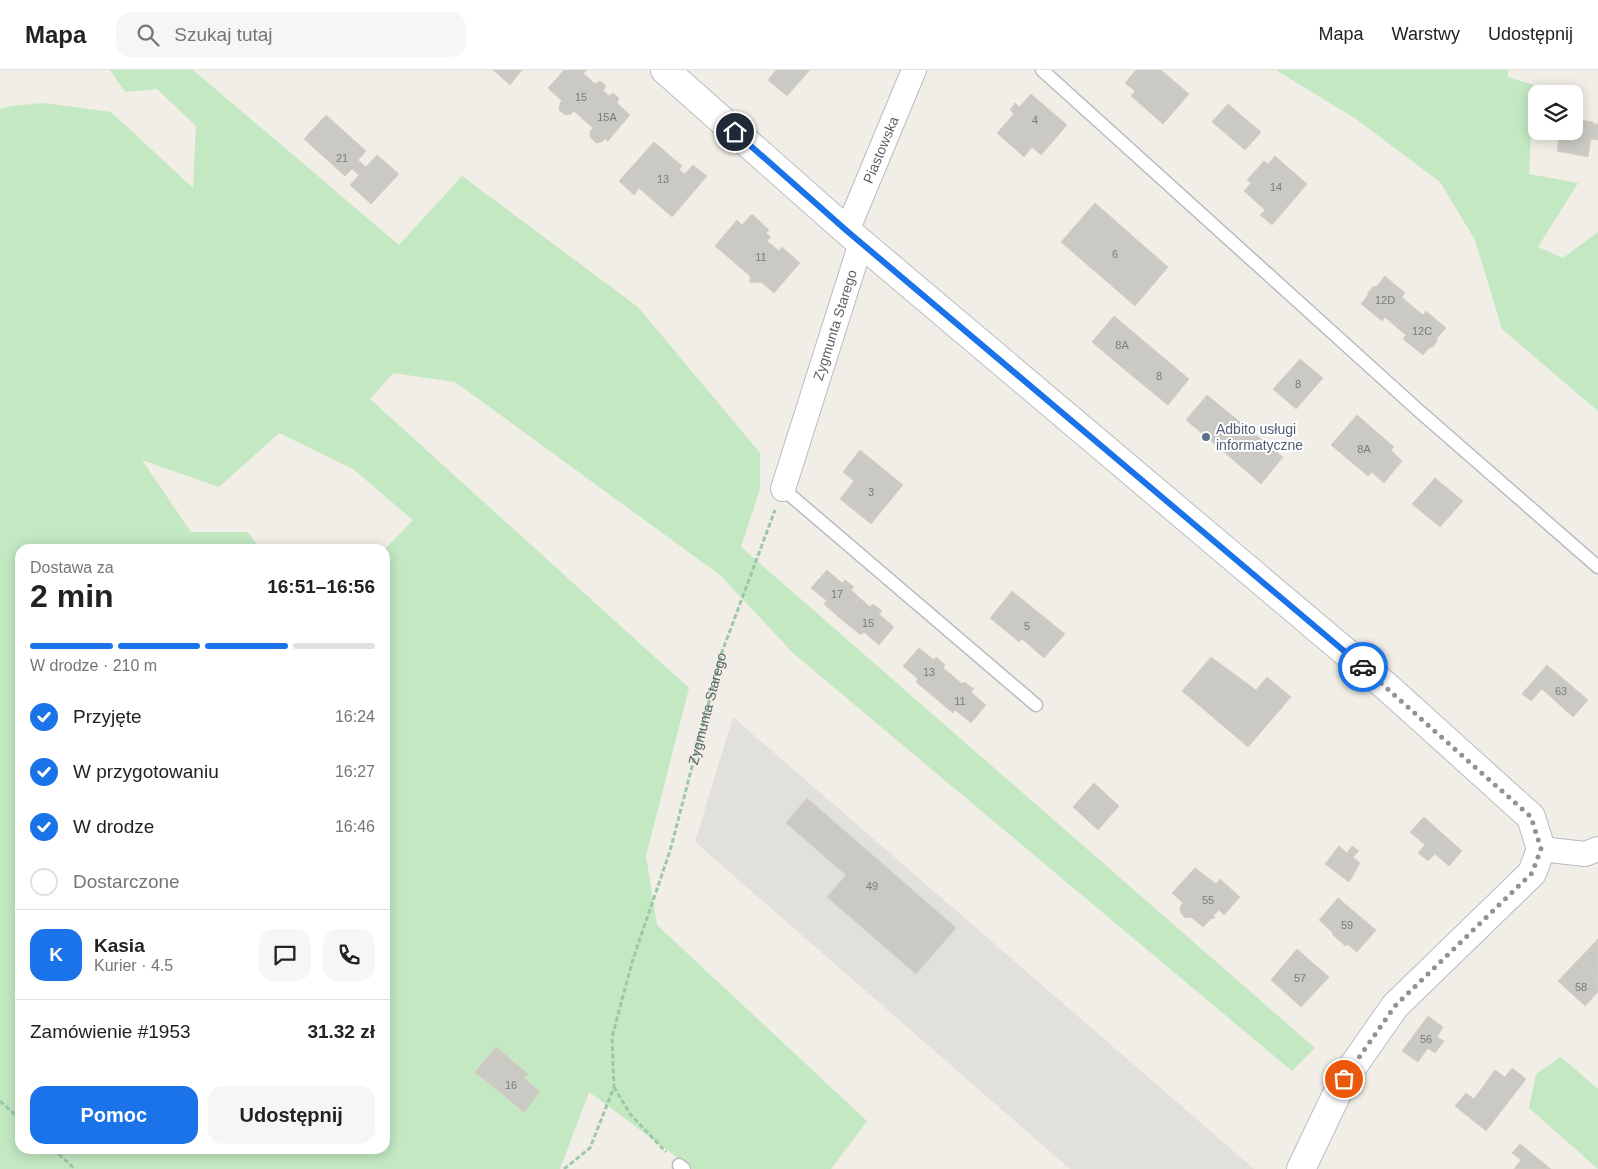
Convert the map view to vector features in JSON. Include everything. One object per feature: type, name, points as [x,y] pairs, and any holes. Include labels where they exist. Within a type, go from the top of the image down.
[{"type":"street","points":[[664,70],[854,237],[1402,700],[1531,817],[1541,849],[1532,873],[1395,1006],[1344,1079],[1302,1169]]},
{"type":"street","name":"Piastowska","points":[[854,237],[914,70]]},
{"type":"street","name":"Zygmunta Starego","points":[[783,489],[854,237]]},
{"type":"street","points":[[1541,849],[1594,856]]},
{"type":"lane","points":[[1042,70],[1418,410],[1598,567]]},
{"type":"lane","points":[[783,489],[1036,705]]},
{"type":"path","name":"Zygmunta Starego","points":[[564,1169],[590,1148],[614,1087],[612,1037],[631,968],[670,851],[722,652],[783,489]]},
{"type":"path","points":[[614,1087],[630,1114],[681,1167]]},
{"type":"path","points":[[0,1101],[15,1114]]},
{"type":"path","points":[[58,1154],[75,1169]]},
{"type":"shaded area","points":[[733,717],[1254,1169],[1070,1169],[695,842]]},
{"type":"green space","points":[[110,70],[193,70],[399,245],[462,176],[638,307],[760,453],[760,489],[741,547],[1315,1048],[1292,1071],[794,654],[720,575],[455,382],[393,373],[370,399],[689,688],[646,856],[657,925],[867,1121],[831,1169],[693,1169],[589,1092],[560,1169],[0,1169],[0,109],[43,103],[111,112],[193,188],[196,126],[157,89],[125,92]]},
{"type":"green space","points":[[1276,70],[1508,70],[1508,77],[1533,85],[1528,85],[1528,140],[1531,140],[1529,174],[1578,183],[1538,247],[1563,258],[1598,232],[1598,411],[1502,329],[1475,240],[1440,182],[1356,119]]},
{"type":"green space","points":[[1561,1057],[1598,1089],[1598,1169],[1529,1108],[1536,1074]]},
{"type":"building","points":[[493,70],[522,70],[510,85]]},
{"type":"building","points":[[564,70],[587,70],[583,73],[595,84],[600,81],[606,86],[603,91],[606,93],[584,120],[574,111],[571,114],[565,115],[559,110],[562,101],[548,88]]},
{"type":"building","points":[[776,70],[810,70],[787,96],[768,80]]},
{"type":"building","points":[[1136,70],[1161,70],[1189,94],[1163,124],[1131,96],[1135,91],[1125,83]]},
{"type":"building","points":[[606,93],[609,96],[613,93],[619,98],[617,103],[630,115],[608,141],[605,139],[602,142],[596,143],[590,137],[590,131],[593,128],[584,120]]},
{"type":"building","points":[[1031,94],[1067,125],[1041,155],[1032,147],[1024,157],[997,133],[1014,114],[1010,110],[1015,103],[1019,107]]},
{"type":"building","points":[[1228,104],[1261,132],[1245,150],[1212,122]]},
{"type":"building","points":[[326,115],[366,151],[358,160],[366,167],[377,155],[399,174],[371,204],[350,185],[359,175],[352,169],[345,176],[304,139]]},
{"type":"building","points":[[1583,120],[1598,124],[1598,140],[1591,139],[1588,157],[1557,151],[1559,140],[1583,140]]},
{"type":"building","points":[[654,142],[682,166],[679,170],[685,174],[693,165],[707,176],[672,217],[639,188],[634,195],[619,181]]},
{"type":"building","points":[[1275,156],[1307,184],[1272,225],[1260,215],[1265,210],[1244,191],[1251,183],[1247,180],[1264,161],[1268,164]]},
{"type":"building","points":[[1095,203],[1168,267],[1135,306],[1061,242]]},
{"type":"building","points":[[752,214],[769,230],[766,233],[771,237],[767,241],[779,251],[782,247],[800,263],[774,293],[761,282],[750,283],[750,276],[715,246],[737,220],[742,225]]},
{"type":"building","points":[[1385,276],[1405,293],[1402,297],[1412,306],[1395,326],[1385,317],[1382,321],[1361,304],[1368,295],[1368,292],[1374,286],[1376,287]]},
{"type":"building","points":[[1412,306],[1423,315],[1426,311],[1446,328],[1437,338],[1433,347],[1430,347],[1423,355],[1403,339],[1406,335],[1395,326]]},
{"type":"building","points":[[1114,316],[1152,348],[1130,374],[1092,342]]},
{"type":"building","points":[[1152,348],[1189,379],[1168,405],[1130,374]]},
{"type":"building","points":[[1300,359],[1323,378],[1296,409],[1273,389]]},
{"type":"building","points":[[1207,395],[1245,426],[1224,452],[1186,420]]},
{"type":"building","points":[[1357,415],[1394,447],[1391,450],[1402,461],[1384,483],[1372,472],[1368,476],[1331,445]]},
{"type":"building","points":[[1245,426],[1283,457],[1261,484],[1224,452]]},
{"type":"building","points":[[860,450],[903,485],[871,524],[840,499],[854,481],[843,472]]},
{"type":"building","points":[[1435,478],[1463,501],[1440,527],[1412,504]]},
{"type":"building","points":[[827,570],[842,583],[845,580],[854,587],[851,590],[860,598],[842,620],[824,604],[827,601],[811,588]]},
{"type":"building","points":[[1012,591],[1065,634],[1044,658],[1022,639],[1019,642],[990,618]]},
{"type":"building","points":[[860,598],[870,607],[873,604],[882,611],[879,614],[894,627],[879,645],[864,632],[861,635],[842,620]]},
{"type":"building","points":[[919,648],[934,660],[936,657],[945,665],[943,668],[953,676],[934,697],[916,682],[918,679],[903,666]]},
{"type":"building","points":[[1211,657],[1256,690],[1267,677],[1291,697],[1248,747],[1182,691]]},
{"type":"building","points":[[1547,665],[1588,700],[1573,717],[1542,689],[1531,701],[1522,694]]},
{"type":"building","points":[[953,676],[962,684],[964,682],[974,689],[971,692],[986,705],[971,723],[955,710],[953,713],[934,697]]},
{"type":"building","points":[[1094,783],[1119,806],[1098,830],[1073,807]]},
{"type":"building","points":[[807,798],[956,928],[916,974],[827,897],[846,875],[786,823]]},
{"type":"building","points":[[1424,817],[1462,851],[1449,866],[1435,854],[1428,861],[1418,853],[1425,845],[1410,832]]},
{"type":"building","points":[[1339,846],[1347,853],[1352,846],[1359,851],[1353,857],[1360,863],[1349,882],[1325,864]]},
{"type":"building","points":[[1195,868],[1216,884],[1220,879],[1240,897],[1224,915],[1219,910],[1213,916],[1215,917],[1203,927],[1191,917],[1185,918],[1181,913],[1180,907],[1183,903],[1172,893]]},
{"type":"building","points":[[1338,898],[1376,930],[1357,952],[1347,944],[1345,946],[1319,920]]},
{"type":"building","points":[[1598,939],[1598,979],[1578,960]]},
{"type":"building","points":[[1297,949],[1329,977],[1301,1007],[1271,980]]},
{"type":"building","points":[[1578,960],[1598,979],[1598,992],[1585,1006],[1558,981]]},
{"type":"building","points":[[1428,1016],[1443,1027],[1437,1037],[1444,1041],[1435,1053],[1428,1048],[1418,1062],[1402,1051]]},
{"type":"building","points":[[496,1047],[528,1074],[524,1078],[540,1092],[524,1112],[475,1072]]},
{"type":"building","points":[[1512,1068],[1526,1079],[1486,1131],[1455,1106],[1466,1093],[1474,1099],[1495,1070],[1505,1077]]},
{"type":"building","points":[[1520,1144],[1551,1169],[1514,1169],[1521,1160],[1512,1153]]},
{"type":"way so far","points":[[1344,1079],[1395,1006],[1532,873],[1541,849],[1531,817],[1363,667]]},
{"type":"place","name":"Adbito usługi informatyczne","points":[[1206,437]]},
{"type":"route","points":[[735,132],[847,231],[1363,667]]}]
